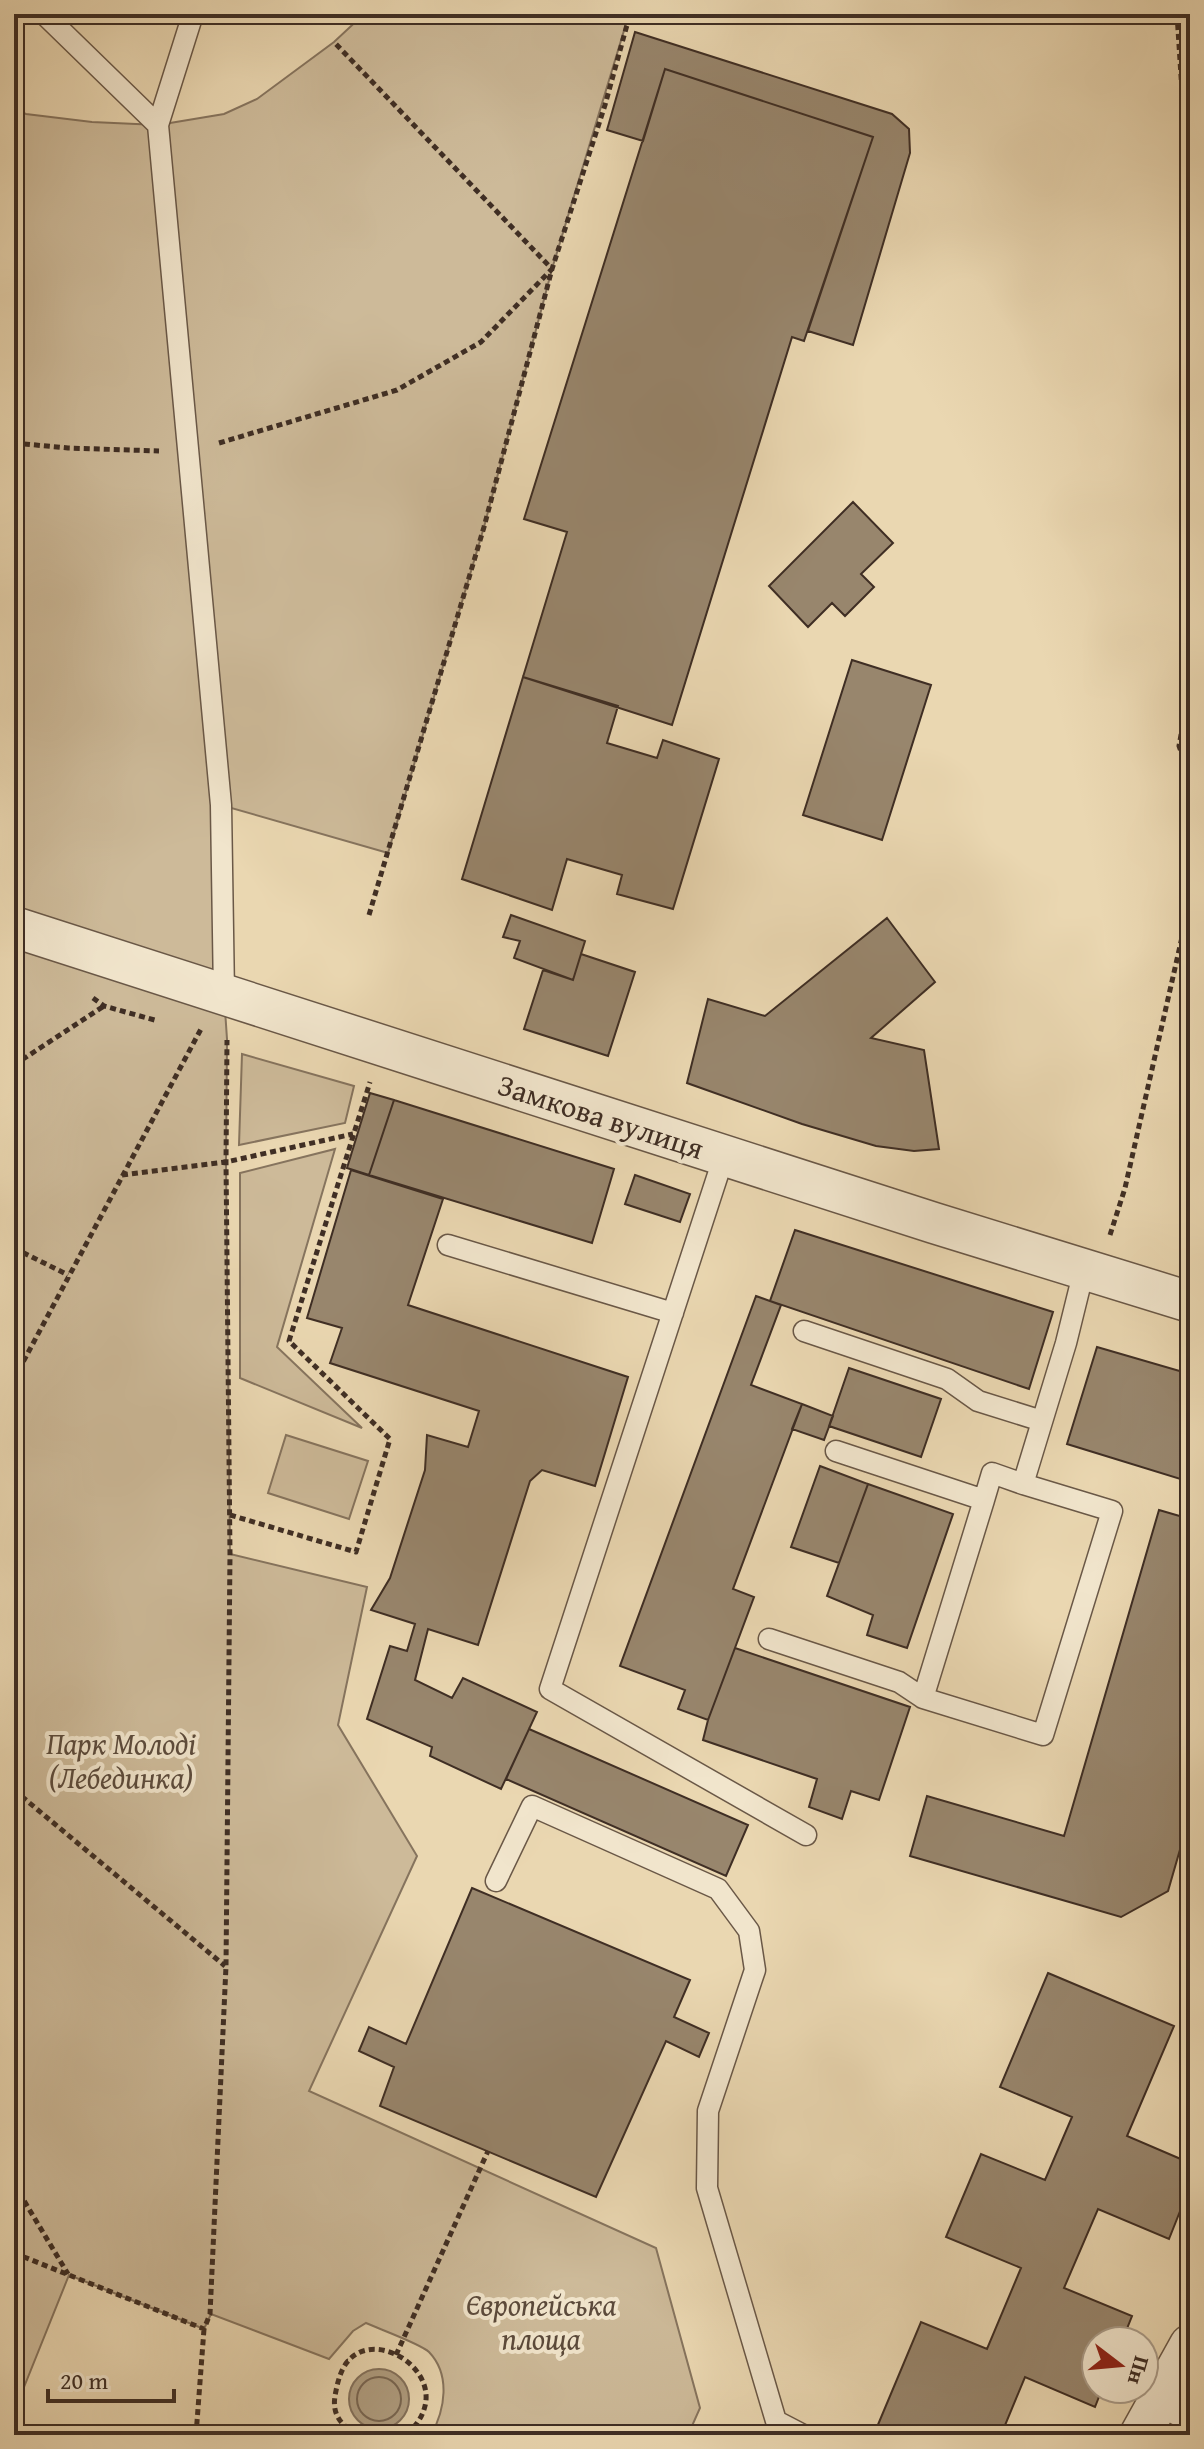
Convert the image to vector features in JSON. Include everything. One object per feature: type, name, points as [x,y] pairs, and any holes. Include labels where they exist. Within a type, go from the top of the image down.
[{"type":"street","name":"Замкова вулиця","points":[[14,927],[724,1156],[1095,1259],[1190,1302]]},
{"type":"street","points":[[1163,2421],[1190,2345]]},
{"type":"lane","points":[[44,14],[158,125]]},
{"type":"lane","points":[[193,14],[158,125],[221,805],[224,995]]},
{"type":"lane","points":[[724,1156],[550,1689],[806,1835]]},
{"type":"lane","points":[[448,1245],[673,1313]]},
{"type":"lane","points":[[1023,1484],[1095,1259]]},
{"type":"lane","points":[[804,1331],[947,1379],[978,1401],[1042,1421]]},
{"type":"lane","points":[[836,1451],[984,1500]]},
{"type":"lane","points":[[769,1639],[899,1682],[923,1698],[1043,1735],[1112,1511],[992,1473],[923,1698]]},
{"type":"lane","points":[[496,1881],[532,1806],[718,1889],[749,1931],[755,1970],[708,2111],[707,2188],[776,2421],[803,2435]]},
{"type":"path","points":[[369,915],[484,527],[552,269],[605,105],[630,14]]},
{"type":"path","points":[[1177,14],[1190,215]]},
{"type":"path","points":[[334,42],[552,269]]},
{"type":"path","points":[[14,443],[188,452],[397,390],[481,342],[552,269]]},
{"type":"path","points":[[1190,685],[1179,746],[1190,776]]},
{"type":"path","points":[[1095,1259],[1125,1188],[1190,902]]},
{"type":"path","points":[[196,2435],[204,2329],[210,2314],[226,1966],[230,1515],[227,1039],[224,995]]},
{"type":"path","points":[[14,1379],[199,1032],[224,995]]},
{"type":"path","points":[[14,1065],[104,1006]]},
{"type":"path","points":[[230,1515],[356,1552],[390,1439],[289,1341],[372,1073]]},
{"type":"path","points":[[121,1175],[226,1162],[354,1134]]},
{"type":"path","points":[[14,1248],[68,1275]]},
{"type":"path","points":[[14,1790],[226,1966]]},
{"type":"path","points":[[396,2355],[488,2151]]},
{"type":"path","points":[[14,2184],[69,2275]]},
{"type":"path","points":[[14,2253],[204,2329]]},
{"type":"path","points":[[357,2435],[345,2428],[333,2408],[337,2383],[348,2361],[364,2351],[381,2350],[410,2362],[420,2373],[427,2396],[422,2416],[404,2435]]},
{"type":"green space","points":[[364,14],[629,14],[552,269],[484,527],[388,853],[221,805],[227,1039],[230,1554],[367,1587],[338,1725],[417,1856],[309,2091],[656,2248],[700,2408],[688,2435],[431,2435],[440,2415],[444,2393],[441,2371],[429,2352],[409,2341],[366,2323],[353,2331],[329,2359],[211,2314],[204,2329],[69,2275],[14,2412],[14,109],[26,114],[92,122],[158,125],[224,114],[257,99],[334,42]]},
{"type":"green space","points":[[242,1054],[354,1086],[345,1123],[239,1145]]},
{"type":"green space","points":[[335,1149],[277,1347],[362,1428],[240,1378],[240,1173]]},
{"type":"green space","points":[[286,1435],[368,1461],[349,1519],[268,1493]]},
{"type":"water","points":[[379,2369],[391,2371],[400,2378],[407,2387],[407,2411],[400,2420],[391,2427],[379,2429],[367,2427],[358,2420],[351,2411],[349,2399],[351,2387],[358,2378],[367,2371]]},
{"type":"building","points":[[635,32],[892,114],[909,129],[910,153],[853,345],[808,331],[873,137],[665,69],[643,141],[607,130]]},
{"type":"building","points":[[665,69],[873,137],[804,341],[792,337],[672,725],[523,677],[567,532],[524,519]]},
{"type":"building","points":[[853,502],[893,543],[861,574],[874,587],[845,616],[832,603],[808,627],[769,586]]},
{"type":"building","points":[[852,660],[931,685],[882,840],[803,815]]},
{"type":"building","points":[[523,677],[618,706],[607,743],[657,758],[663,740],[719,759],[673,909],[617,894],[622,875],[567,859],[552,910],[462,879]]},
{"type":"building","points":[[511,915],[585,941],[573,980],[514,958],[520,941],[503,937]]},
{"type":"building","points":[[887,918],[935,982],[871,1038],[924,1050],[939,1149],[914,1151],[876,1146],[802,1124],[687,1083],[708,999],[765,1016]]},
{"type":"building","points":[[581,954],[635,972],[608,1056],[524,1029],[543,970],[573,980]]},
{"type":"building","points":[[370,1093],[394,1100],[369,1175],[347,1168]]},
{"type":"building","points":[[394,1100],[614,1169],[592,1243],[369,1175]]},
{"type":"building","points":[[351,1170],[443,1199],[408,1305],[628,1377],[595,1486],[542,1470],[530,1481],[478,1645],[428,1629],[415,1680],[452,1698],[463,1678],[537,1712],[501,1789],[430,1756],[432,1747],[367,1719],[390,1646],[407,1651],[415,1624],[371,1610],[390,1578],[425,1470],[427,1435],[468,1447],[479,1411],[330,1363],[342,1328],[307,1318]]},
{"type":"building","points":[[635,1175],[690,1194],[680,1222],[625,1204]]},
{"type":"building","points":[[795,1230],[1053,1312],[1029,1389],[770,1301]]},
{"type":"building","points":[[756,1296],[781,1305],[751,1385],[802,1404],[733,1589],[754,1597],[708,1720],[678,1709],[685,1690],[620,1666]]},
{"type":"building","points":[[1097,1347],[1190,1374],[1190,1482],[1067,1444]]},
{"type":"building","points":[[849,1368],[941,1399],[921,1457],[829,1426]]},
{"type":"building","points":[[802,1404],[833,1416],[824,1440],[792,1429]]},
{"type":"building","points":[[820,1466],[868,1484],[839,1563],[791,1547]]},
{"type":"building","points":[[868,1484],[953,1514],[907,1648],[867,1635],[873,1615],[827,1596]]},
{"type":"building","points":[[1159,1510],[1190,1519],[1190,1815],[1168,1891],[1121,1917],[910,1856],[927,1796],[1064,1836]]},
{"type":"building","points":[[735,1648],[910,1707],[879,1800],[851,1791],[842,1819],[809,1807],[817,1779],[703,1740]]},
{"type":"building","points":[[529,1729],[748,1825],[726,1876],[506,1779]]},
{"type":"building","points":[[472,1888],[690,1980],[674,2017],[709,2033],[699,2057],[666,2041],[596,2197],[380,2106],[394,2067],[359,2051],[369,2027],[406,2044]]},
{"type":"building","points":[[1048,1973],[1174,2026],[1127,2136],[1190,2163],[1190,2186],[1169,2239],[1098,2209],[1064,2288],[1132,2316],[1128,2325],[1080,2325],[1080,2401],[1025,2377],[1001,2435],[897,2435],[877,2427],[921,2322],[987,2349],[1021,2268],[946,2237],[981,2154],[1045,2180],[1072,2117],[1000,2087]]},
{"type":"park label","name":"Парк Молоді (Лебединка)","points":[[121,1760]]},
{"type":"park label","name":"Європейська площа","points":[[541,2321]]}]
